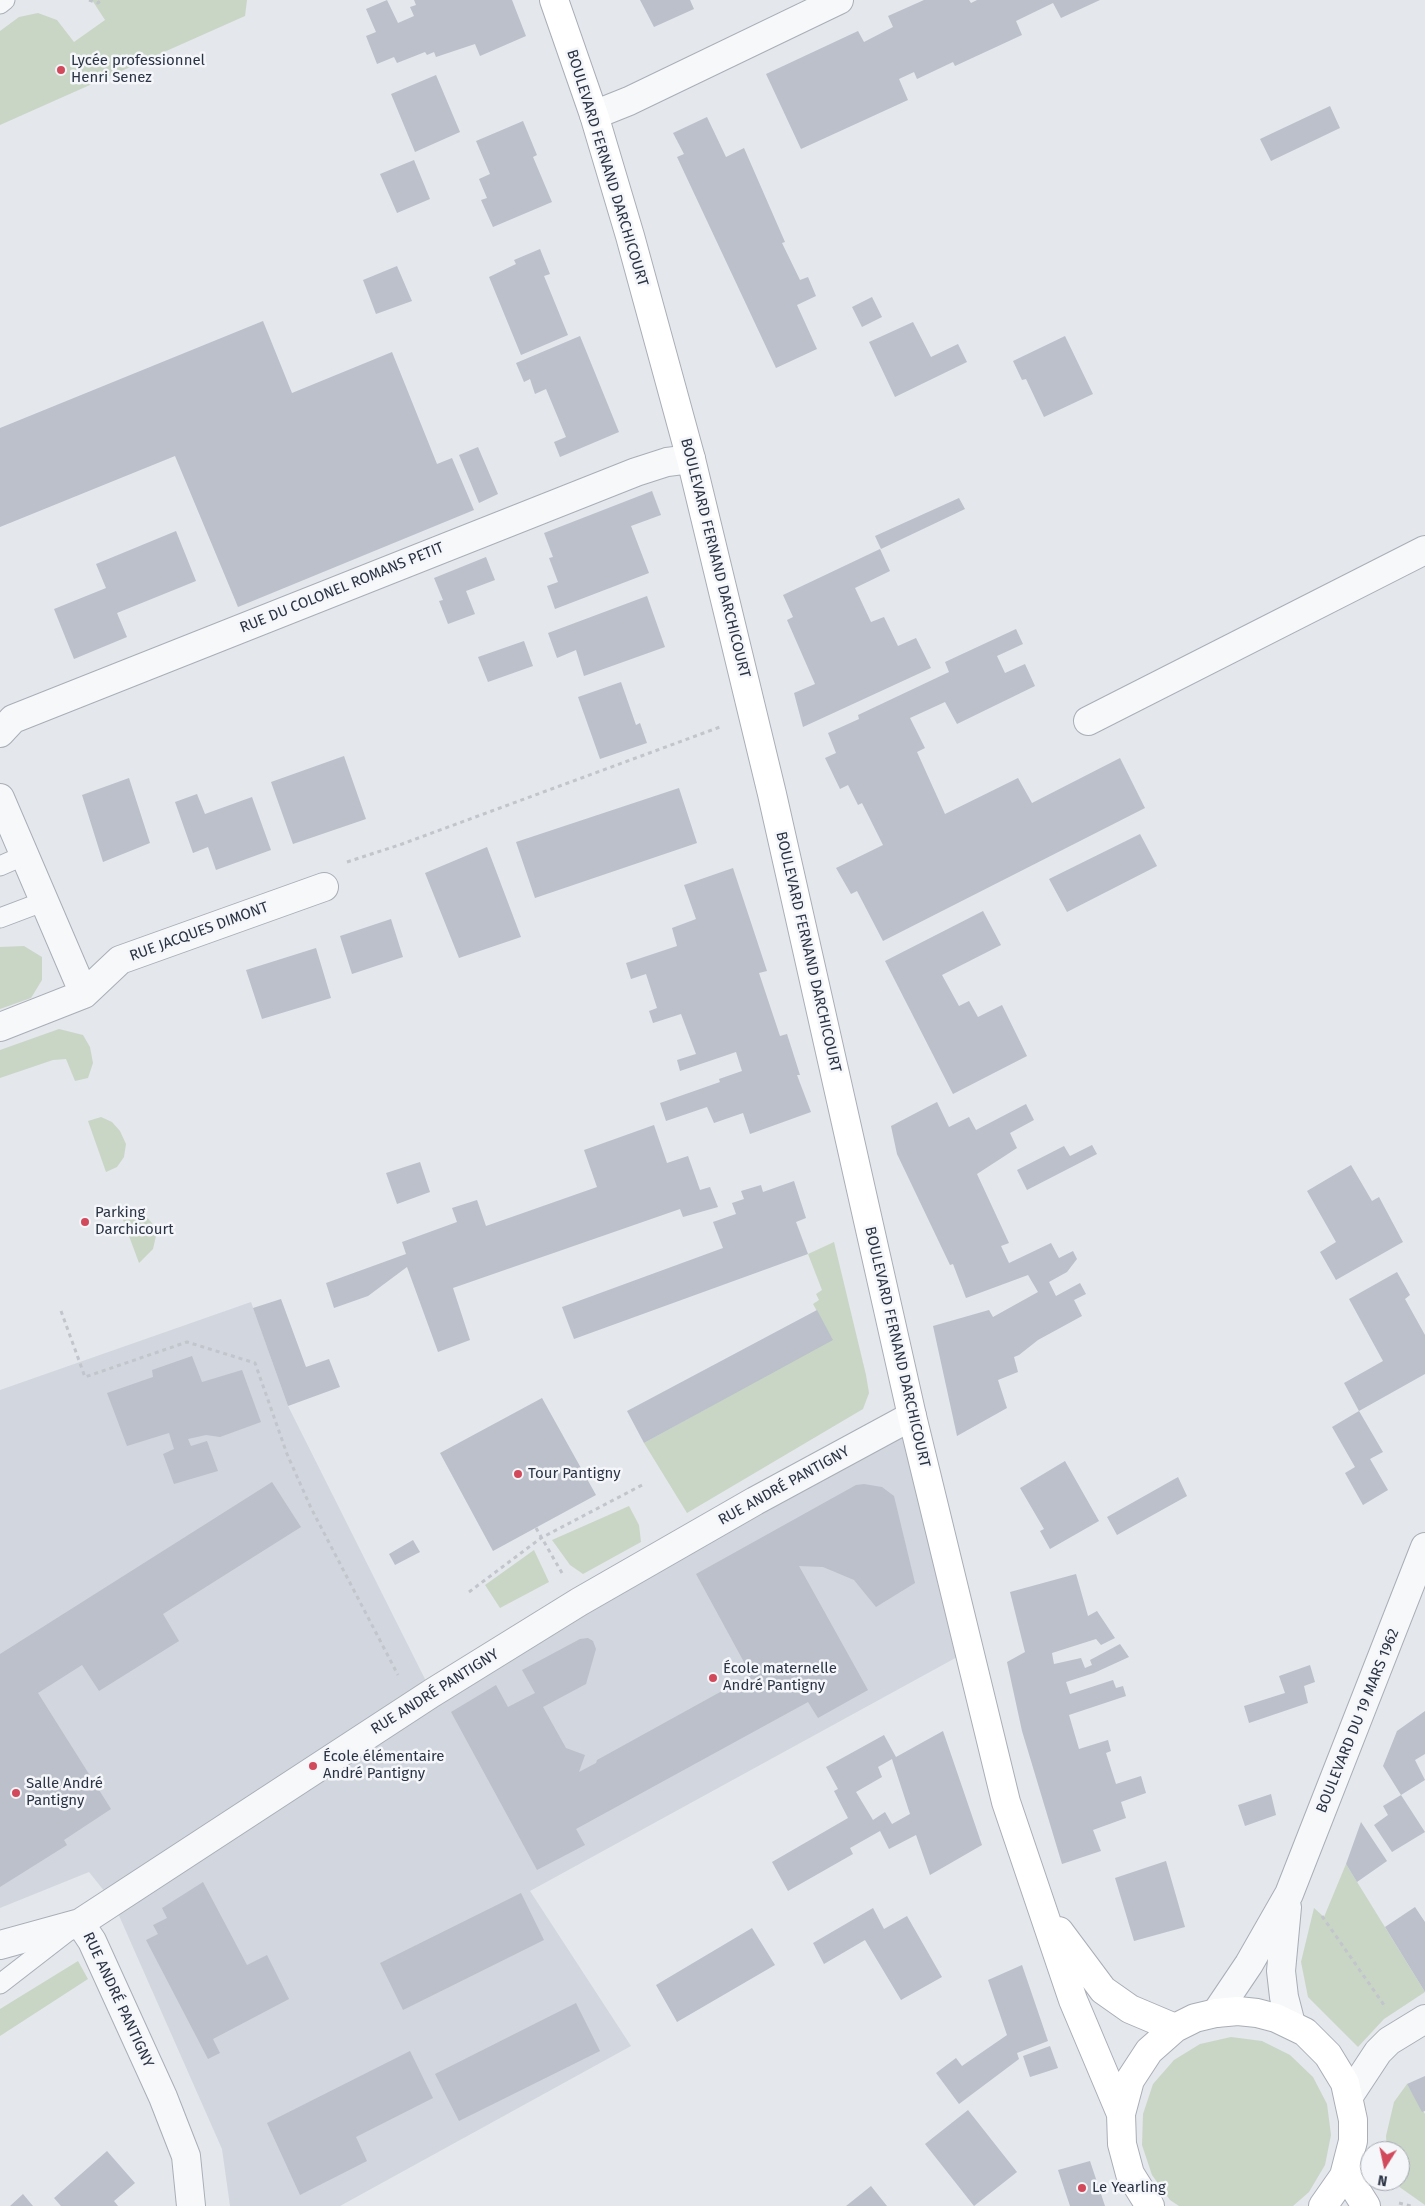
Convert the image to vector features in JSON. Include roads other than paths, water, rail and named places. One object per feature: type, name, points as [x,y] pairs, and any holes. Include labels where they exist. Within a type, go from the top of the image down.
[{"type":"main road","name":"BOULEVARD FERNAND DARCHICOURT","points":[[554,0],[594,115],[691,459],[753,715],[912,1416],[1006,1802],[1044,1909],[1073,2000],[1121,2114]]},
{"type":"main road","name":"BOULEVARD FERNAND DARCHICOURT","points":[[1044,1909],[1091,1977],[1103,1990],[1130,2009],[1175,2028]]},
{"type":"main road","points":[[1150,2206],[1137,2187],[1125,2159],[1122,2144],[1121,2114],[1124,2097],[1138,2065],[1149,2051],[1175,2028],[1195,2018],[1216,2013],[1257,2013],[1291,2024],[1318,2043],[1338,2068],[1349,2096],[1354,2120],[1353,2141],[1348,2162],[1337,2189],[1323,2206]]},
{"type":"main road","points":[[1348,2162],[1354,2187],[1366,2206]]},
{"type":"street","points":[[594,115],[629,101],[840,0]]},
{"type":"street","name":"RUE DU COLONEL ROMANS PETIT","points":[[0,733],[13,719],[58,701],[636,472],[667,462],[691,459]]},
{"type":"street","points":[[1088,721],[1425,550]]},
{"type":"street","points":[[0,1027],[84,994],[25,855],[1,805]]},
{"type":"street","name":"RUE JACQUES DIMONT","points":[[84,994],[120,960],[324,887]]},
{"type":"street","name":"RUE ANDRÉ PANTIGNY","points":[[191,2206],[186,2156],[173,2122],[111,1981],[92,1941],[80,1922],[414,1705],[579,1602],[729,1516],[912,1416]]},
{"type":"street","name":"BOULEVARD DU 19 MARS 1962","points":[[1216,2013],[1249,1964],[1289,1894],[1425,1547]]},
{"type":"street","name":"BOULEVARD DU 19 MARS 1962","points":[[1289,1894],[1281,1971],[1284,1997],[1291,2024]]},
{"type":"street","points":[[0,1945],[80,1922]]},
{"type":"street","points":[[1349,2096],[1378,2052],[1414,2026]]},
{"type":"lane","points":[[0,4],[5,0]]},
{"type":"lane","points":[[0,866],[25,855]]},
{"type":"lane","points":[[0,918],[45,901]]},
{"type":"lane","points":[[0,1984],[80,1922]]},
{"type":"place","name":"Lycée professionnel Henri Senez","points":[[61,70]]},
{"type":"place","name":"Parking Darchicourt","points":[[85,1222]]},
{"type":"place","name":"Tour Pantigny","points":[[518,1474]]},
{"type":"place","name":"École maternelle André Pantigny","points":[[713,1678]]},
{"type":"place","name":"École élémentaire André Pantigny","points":[[313,1766]]},
{"type":"place","name":"Salle André Pantigny","points":[[16,1793]]},
{"type":"place","name":"Le Yearling","points":[[1082,2188]]}]
